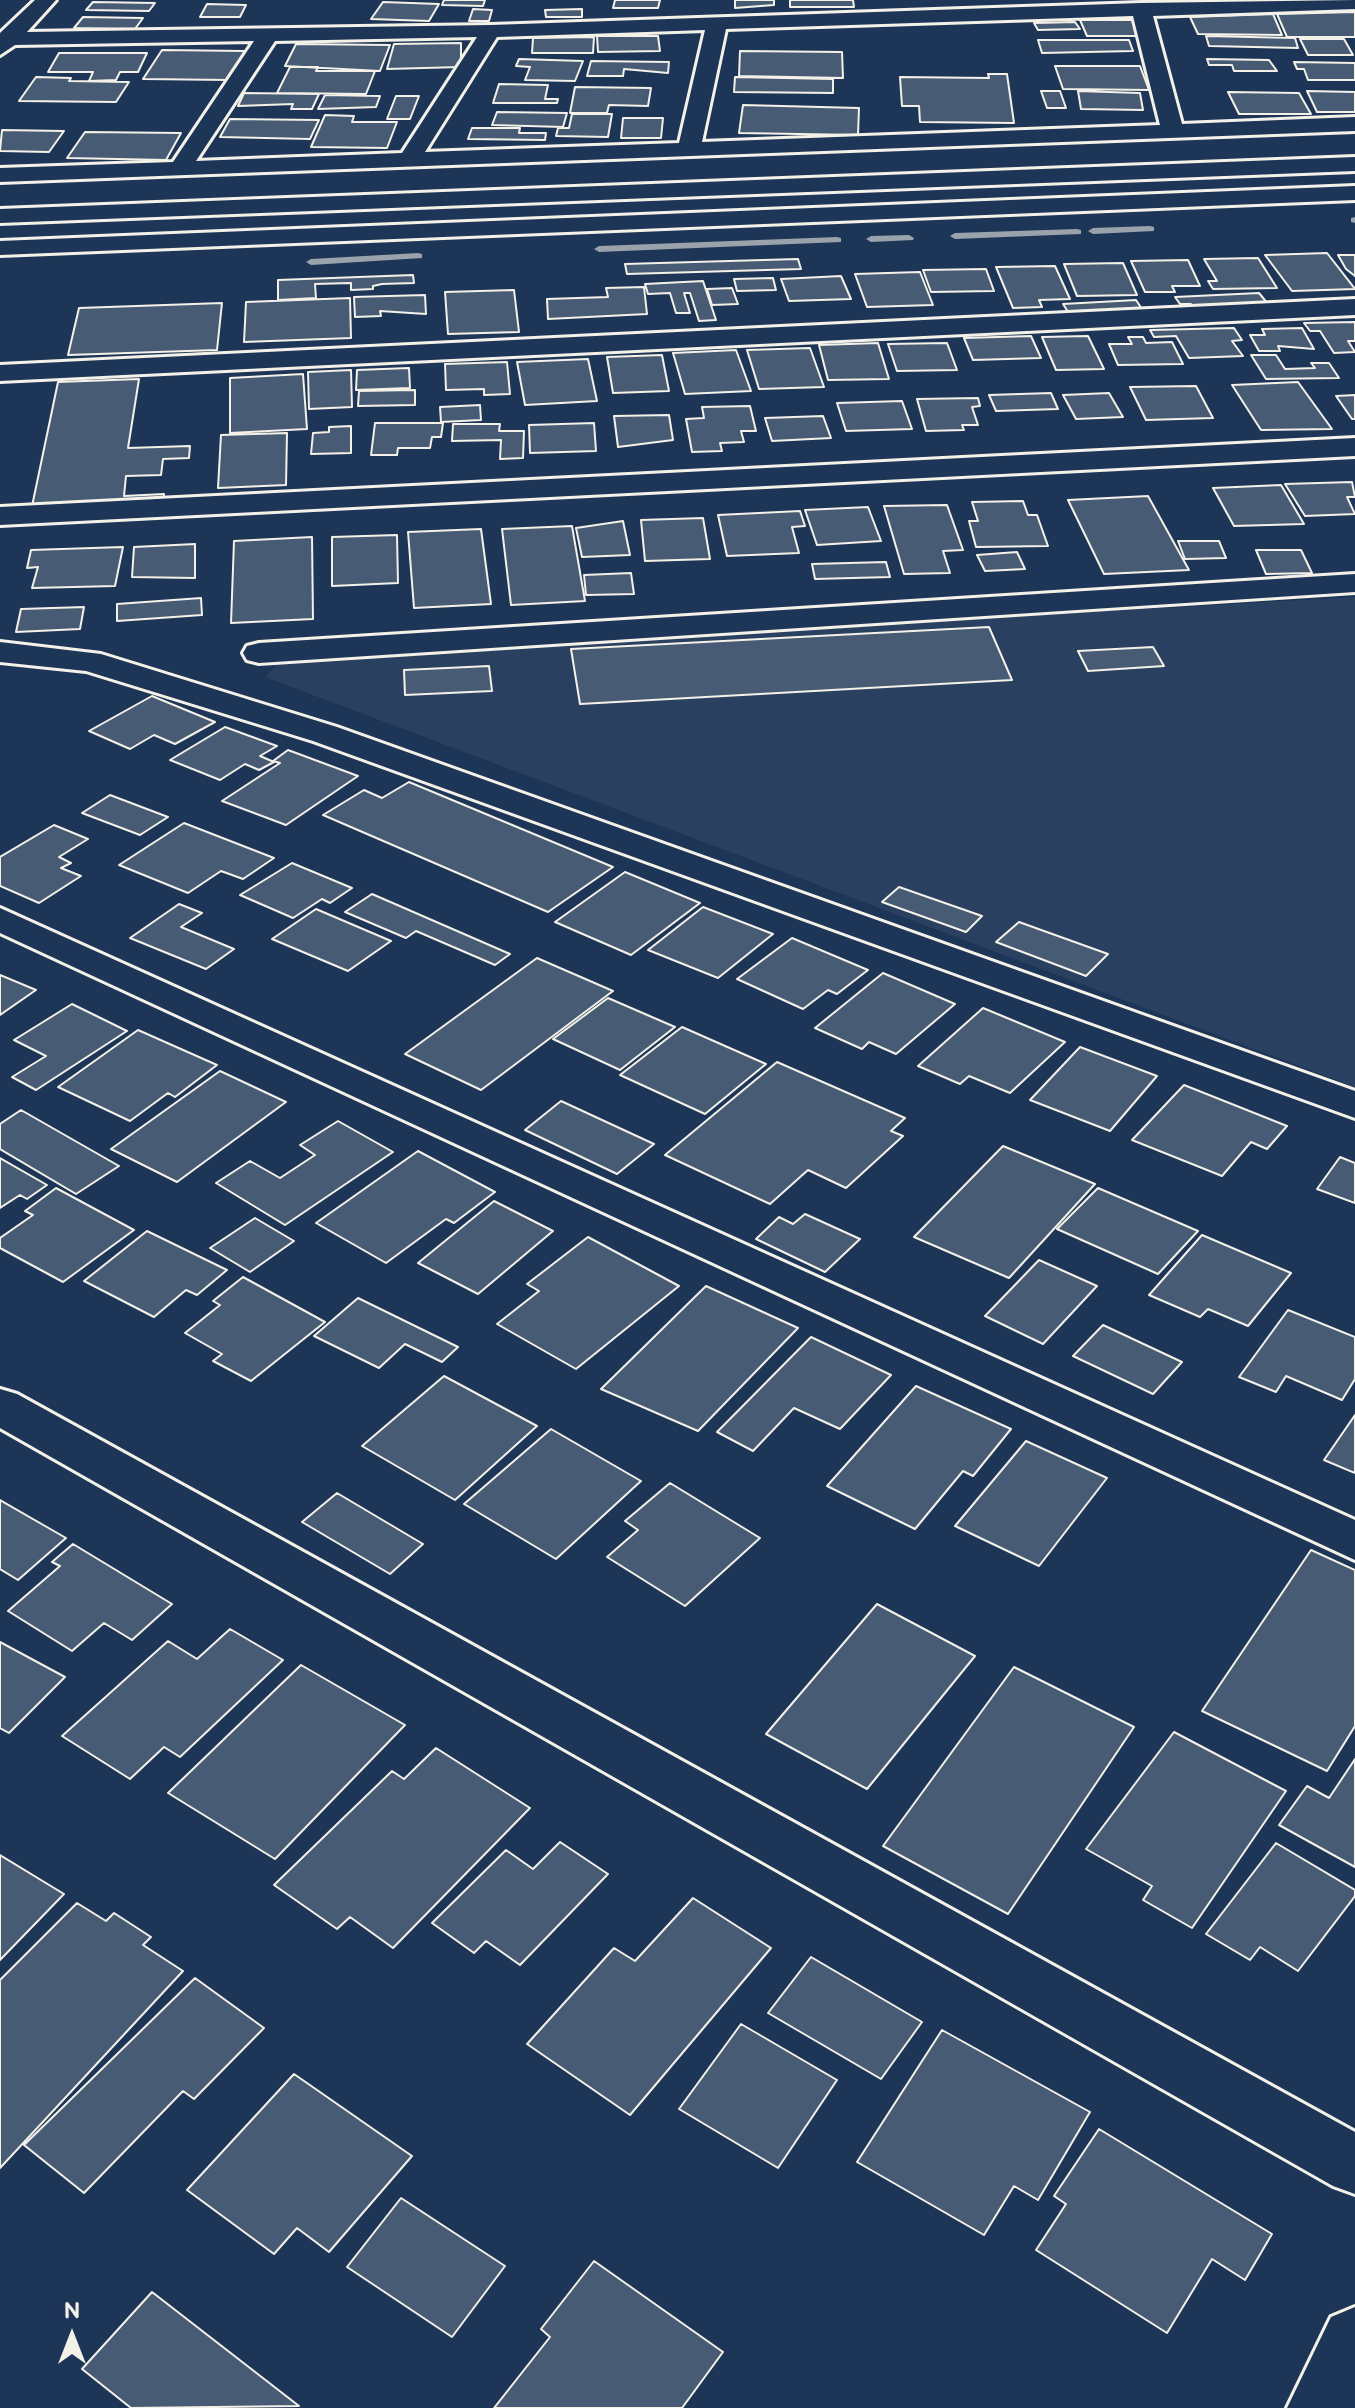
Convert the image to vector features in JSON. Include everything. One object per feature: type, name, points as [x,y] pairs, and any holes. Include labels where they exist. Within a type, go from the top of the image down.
[{"type":"street","points":[[4,43],[46,0]]},
{"type":"street","points":[[4,43],[491,31],[1355,3]]},
{"type":"street","points":[[1141,9],[1173,131]]},
{"type":"street","points":[[689,149],[717,23]]},
{"type":"street","points":[[409,160],[491,31]]},
{"type":"street","points":[[180,168],[268,36]]},
{"type":"street","points":[[0,175],[1355,124]]},
{"type":"street","points":[[0,194],[1355,142]]},
{"type":"street","points":[[0,216],[1355,164]]},
{"type":"street","points":[[0,248],[1355,193]]},
{"type":"street","points":[[0,373],[1355,307]]},
{"type":"street","points":[[0,516],[1355,447]]},
{"type":"street","points":[[259,653],[1355,583]]},
{"type":"street","points":[[0,652],[89,661],[325,734],[1355,1105]]},
{"type":"street","points":[[0,919],[1355,1541]]},
{"type":"street","points":[[0,1406],[1355,2165]]},
{"type":"street","points":[[1321,2408],[1355,2340]]},
{"type":"shaded area","points":[[1355,597],[1355,1087],[265,677],[282,659]]},
{"type":"building","points":[[444,0],[485,0],[483,6],[442,5]]},
{"type":"building","points":[[615,0],[660,0],[658,8],[613,8]]},
{"type":"building","points":[[735,0],[774,0],[774,5],[735,8]]},
{"type":"building","points":[[790,0],[853,0],[854,7],[790,7]]},
{"type":"building","points":[[93,2],[155,3],[149,11],[86,10]]},
{"type":"building","points":[[383,2],[439,4],[429,21],[371,19]]},
{"type":"building","points":[[207,4],[246,5],[240,17],[200,17]]},
{"type":"building","points":[[473,9],[492,10],[489,21],[469,21]]},
{"type":"building","points":[[582,9],[582,17],[546,17],[545,10]]},
{"type":"building","points":[[1355,12],[1355,37],[1287,37],[1277,14]]},
{"type":"building","points":[[1273,14],[1282,35],[1198,34],[1190,17]]},
{"type":"building","points":[[83,17],[143,18],[135,29],[74,28]]},
{"type":"building","points":[[1080,20],[1134,20],[1141,36],[1087,36]]},
{"type":"building","points":[[1075,22],[1080,29],[1038,30],[1034,23]]},
{"type":"building","points":[[597,36],[658,36],[660,51],[598,52]]},
{"type":"building","points":[[1206,36],[1295,38],[1298,48],[1209,46]]},
{"type":"building","points":[[594,37],[593,53],[532,53],[533,38]]},
{"type":"building","points":[[1300,39],[1344,39],[1353,55],[1308,55]]},
{"type":"building","points":[[1038,40],[1129,40],[1133,51],[1042,53]]},
{"type":"building","points":[[461,43],[461,67],[387,69],[394,44]]},
{"type":"building","points":[[296,44],[390,45],[380,71],[285,66]]},
{"type":"building","points":[[162,50],[245,51],[229,80],[143,79]]},
{"type":"building","points":[[740,51],[842,52],[843,78],[739,76]]},
{"type":"building","points":[[59,53],[147,53],[138,72],[120,72],[116,80],[89,81],[93,72],[48,72]]},
{"type":"building","points":[[519,59],[583,61],[575,81],[525,80],[530,67],[516,66]]},
{"type":"building","points":[[1207,59],[1269,60],[1277,71],[1234,71],[1232,65],[1209,65]]},
{"type":"building","points":[[591,61],[669,62],[668,73],[624,69],[623,76],[587,76]]},
{"type":"building","points":[[1294,62],[1355,63],[1355,80],[1308,80],[1304,69],[1297,69]]},
{"type":"building","points":[[1055,66],[1140,66],[1149,90],[1063,89]]},
{"type":"building","points":[[290,67],[318,67],[316,71],[375,71],[366,94],[277,93]]},
{"type":"building","points":[[988,74],[1007,74],[1014,123],[920,122],[919,106],[902,106],[900,77],[989,78]]},
{"type":"building","points":[[36,77],[129,82],[116,102],[19,101]]},
{"type":"building","points":[[735,77],[833,79],[833,93],[734,92]]},
{"type":"building","points":[[499,84],[548,85],[545,99],[558,99],[557,103],[493,103]]},
{"type":"building","points":[[575,87],[651,88],[648,106],[609,105],[607,113],[570,113]]},
{"type":"building","points":[[1041,91],[1060,91],[1066,108],[1047,108]]},
{"type":"building","points":[[1078,91],[1140,93],[1143,110],[1081,109]]},
{"type":"building","points":[[1307,91],[1355,92],[1355,112],[1317,112]]},
{"type":"building","points":[[1228,92],[1299,93],[1311,114],[1239,114]]},
{"type":"building","points":[[244,93],[319,94],[312,109],[291,109],[293,104],[238,106]]},
{"type":"building","points":[[325,95],[380,96],[376,107],[318,109]]},
{"type":"building","points":[[396,96],[419,96],[410,119],[387,119]]},
{"type":"building","points":[[743,105],[859,108],[858,135],[739,133]]},
{"type":"building","points":[[497,112],[567,113],[563,127],[492,125]]},
{"type":"building","points":[[572,114],[612,114],[608,137],[556,136],[558,128],[569,128]]},
{"type":"building","points":[[325,115],[354,116],[352,122],[397,122],[387,148],[311,147]]},
{"type":"building","points":[[623,118],[663,118],[661,138],[621,138]]},
{"type":"building","points":[[230,119],[319,120],[310,139],[220,137]]},
{"type":"building","points":[[472,128],[520,128],[519,133],[546,133],[545,140],[468,139]]},
{"type":"building","points":[[2,130],[64,131],[49,152],[0,151]]},
{"type":"building","points":[[85,132],[181,133],[166,160],[67,158]]},
{"type":"building","points":[[1327,253],[1355,289],[1292,291],[1265,255]]},
{"type":"building","points":[[1338,255],[1355,255],[1355,276],[1346,269]]},
{"type":"building","points":[[1258,258],[1277,288],[1213,289],[1208,281],[1217,281],[1204,259]]},
{"type":"building","points":[[798,259],[801,269],[627,274],[625,264]]},
{"type":"building","points":[[1188,260],[1200,286],[1172,286],[1175,292],[1145,292],[1131,261]]},
{"type":"building","points":[[1123,263],[1137,295],[1077,296],[1064,264]]},
{"type":"building","points":[[1055,266],[1070,299],[1039,300],[1042,307],[1013,308],[996,267]]},
{"type":"building","points":[[986,269],[994,291],[931,292],[923,270]]},
{"type":"building","points":[[920,272],[933,305],[867,307],[855,274]]},
{"type":"building","points":[[413,275],[414,283],[382,284],[373,286],[373,289],[351,290],[351,283],[315,284],[316,298],[278,300],[278,280]]},
{"type":"building","points":[[841,276],[851,299],[789,301],[781,279]]},
{"type":"building","points":[[773,278],[776,290],[737,291],[734,279]]},
{"type":"building","points":[[703,281],[716,320],[699,321],[690,293],[684,293],[690,313],[676,313],[670,293],[648,294],[645,284]]},
{"type":"building","points":[[644,287],[647,314],[548,319],[547,299],[608,297],[606,288]]},
{"type":"building","points":[[732,288],[738,304],[712,305],[707,289]]},
{"type":"building","points":[[514,290],[519,332],[448,334],[445,292]]},
{"type":"building","points":[[1259,293],[1268,304],[1193,307],[1191,304],[1180,304],[1175,297]]},
{"type":"building","points":[[425,295],[426,314],[380,311],[381,316],[355,317],[354,297]]},
{"type":"building","points":[[350,298],[351,338],[244,342],[246,302]]},
{"type":"building","points":[[1136,300],[1144,312],[1070,315],[1063,304]]},
{"type":"building","points":[[222,303],[217,350],[68,355],[79,308]]},
{"type":"building","points":[[1355,322],[1355,341],[1348,341],[1355,352],[1334,353],[1320,331],[1310,331],[1304,323]]},
{"type":"building","points":[[1234,328],[1242,340],[1232,341],[1243,356],[1189,358],[1176,336],[1154,337],[1150,330]]},
{"type":"building","points":[[1302,328],[1314,349],[1278,346],[1280,351],[1259,351],[1250,335],[1265,335],[1262,329]]},
{"type":"building","points":[[1031,336],[1041,358],[973,360],[964,338]]},
{"type":"building","points":[[1088,336],[1104,369],[1056,370],[1042,337]]},
{"type":"building","points":[[1128,337],[1143,337],[1146,343],[1172,342],[1183,364],[1118,365],[1109,344],[1132,344]]},
{"type":"building","points":[[878,343],[889,379],[828,380],[819,345]]},
{"type":"building","points":[[947,343],[957,370],[897,371],[888,344]]},
{"type":"building","points":[[810,348],[824,387],[759,389],[747,350]]},
{"type":"building","points":[[736,350],[751,391],[685,394],[673,353]]},
{"type":"building","points":[[662,355],[669,391],[613,393],[607,357]]},
{"type":"building","points":[[1251,355],[1276,355],[1285,369],[1315,368],[1311,363],[1329,363],[1339,378],[1266,379]]},
{"type":"building","points":[[588,359],[597,401],[525,405],[517,362]]},
{"type":"building","points":[[507,362],[510,394],[484,395],[484,389],[446,390],[445,364]]},
{"type":"building","points":[[409,368],[410,388],[356,390],[357,370]]},
{"type":"building","points":[[351,370],[352,407],[309,409],[308,372]]},
{"type":"building","points":[[303,374],[307,429],[230,433],[230,378]]},
{"type":"building","points":[[139,379],[128,448],[190,446],[189,458],[163,459],[161,475],[126,476],[124,496],[164,494],[163,505],[31,511],[58,382]]},
{"type":"building","points":[[1298,382],[1332,429],[1261,430],[1232,385]]},
{"type":"building","points":[[1196,386],[1213,418],[1146,420],[1130,387]]},
{"type":"building","points":[[415,390],[415,405],[358,406],[359,391]]},
{"type":"building","points":[[1051,393],[1058,409],[996,411],[989,395]]},
{"type":"building","points":[[1109,393],[1123,417],[1076,419],[1063,395]]},
{"type":"building","points":[[1355,395],[1355,419],[1352,419],[1336,396]]},
{"type":"building","points":[[978,398],[980,406],[972,407],[978,425],[962,425],[964,430],[926,431],[917,399]]},
{"type":"building","points":[[902,401],[912,429],[846,431],[837,403]]},
{"type":"building","points":[[480,405],[481,420],[441,422],[440,407]]},
{"type":"building","points":[[750,406],[756,431],[741,431],[744,442],[720,443],[722,451],[692,452],[686,419],[704,418],[702,407]]},
{"type":"building","points":[[669,415],[673,440],[618,447],[614,416]]},
{"type":"building","points":[[823,416],[831,438],[772,441],[765,418]]},
{"type":"building","points":[[375,423],[443,423],[441,437],[432,437],[430,448],[398,448],[397,455],[371,455]]},
{"type":"building","points":[[594,423],[596,451],[530,453],[529,425]]},
{"type":"building","points":[[453,424],[500,424],[499,431],[524,431],[523,458],[500,459],[501,440],[452,441]]},
{"type":"building","points":[[351,426],[351,453],[311,454],[313,433],[329,432],[329,427]]},
{"type":"building","points":[[287,433],[286,485],[218,488],[221,435]]},
{"type":"building","points":[[1352,482],[1355,497],[1347,497],[1355,514],[1305,516],[1285,484]]},
{"type":"building","points":[[1281,485],[1304,524],[1234,526],[1213,488]]},
{"type":"building","points":[[1148,496],[1189,570],[1104,574],[1068,500]]},
{"type":"building","points":[[1023,501],[1028,515],[1037,515],[1048,546],[976,547],[969,521],[978,521],[972,502]]},
{"type":"building","points":[[947,505],[963,550],[943,551],[950,573],[904,574],[884,506]]},
{"type":"building","points":[[868,507],[881,541],[817,545],[805,510]]},
{"type":"building","points":[[800,511],[805,526],[792,527],[799,553],[727,556],[718,515]]},
{"type":"building","points":[[703,518],[710,559],[645,561],[641,520]]},
{"type":"building","points":[[623,521],[630,555],[582,557],[576,528]]},
{"type":"building","points":[[572,526],[585,601],[511,605],[502,529]]},
{"type":"building","points":[[481,529],[491,604],[414,608],[408,532]]},
{"type":"building","points":[[397,535],[398,583],[332,586],[332,537]]},
{"type":"building","points":[[312,537],[313,619],[231,623],[234,541]]},
{"type":"building","points":[[1178,541],[1219,541],[1226,558],[1185,559]]},
{"type":"building","points":[[195,544],[195,578],[132,577],[134,547]]},
{"type":"building","points":[[123,547],[115,586],[32,588],[38,567],[27,568],[31,550]]},
{"type":"building","points":[[1256,550],[1301,550],[1312,573],[1266,574]]},
{"type":"building","points":[[1017,552],[1025,569],[985,571],[977,555]]},
{"type":"building","points":[[886,562],[890,577],[815,579],[812,564]]},
{"type":"building","points":[[631,573],[634,594],[586,595],[584,575]]},
{"type":"building","points":[[201,598],[202,615],[117,621],[117,604]]},
{"type":"building","points":[[84,607],[80,629],[16,632],[21,609]]},
{"type":"building","points":[[989,627],[1012,680],[580,704],[571,649]]},
{"type":"building","points":[[1153,647],[1164,666],[1088,671],[1078,651]]},
{"type":"building","points":[[489,666],[492,691],[405,695],[404,670]]},
{"type":"building","points":[[152,696],[215,722],[175,744],[154,735],[130,749],[89,731]]},
{"type":"building","points":[[225,727],[277,746],[260,756],[274,762],[259,770],[245,764],[220,780],[170,760]]},
{"type":"building","points":[[288,750],[358,776],[286,825],[222,801],[280,763],[273,761]]},
{"type":"building","points":[[409,782],[613,867],[548,912],[323,815],[364,790],[382,798]]},
{"type":"building","points":[[110,795],[168,817],[140,835],[82,813]]},
{"type":"building","points":[[184,823],[274,858],[243,879],[221,871],[188,893],[119,865]]},
{"type":"building","points":[[54,825],[88,839],[59,857],[71,863],[61,868],[81,876],[39,903],[0,886],[0,857]]},
{"type":"building","points":[[292,863],[352,888],[330,903],[322,899],[293,918],[240,895]]},
{"type":"building","points":[[625,872],[700,903],[631,955],[555,922]]},
{"type":"building","points":[[899,887],[982,916],[966,932],[882,902]]},
{"type":"building","points":[[372,894],[510,954],[495,965],[416,931],[406,938],[345,912]]},
{"type":"building","points":[[179,904],[202,913],[181,927],[234,949],[206,969],[130,938]]},
{"type":"building","points":[[703,907],[773,934],[718,978],[648,950]]},
{"type":"building","points":[[316,909],[391,941],[348,971],[272,939]]},
{"type":"building","points":[[1019,922],[1108,954],[1086,976],[996,942]]},
{"type":"building","points":[[792,938],[868,970],[837,994],[828,990],[803,1009],[737,979]]},
{"type":"building","points":[[537,958],[613,991],[481,1090],[405,1054]]},
{"type":"building","points":[[883,973],[955,1004],[896,1054],[869,1042],[862,1049],[815,1028]]},
{"type":"building","points":[[0,975],[36,990],[0,1015]]},
{"type":"building","points":[[608,998],[675,1027],[620,1070],[553,1039]]},
{"type":"building","points":[[72,1004],[127,1031],[36,1090],[12,1077],[46,1056],[14,1040]]},
{"type":"building","points":[[983,1008],[1065,1042],[1010,1093],[969,1076],[960,1084],[918,1066]]},
{"type":"building","points":[[682,1027],[766,1064],[705,1114],[620,1075]]},
{"type":"building","points":[[138,1030],[217,1065],[175,1097],[168,1093],[130,1121],[58,1087]]},
{"type":"building","points":[[1080,1047],[1157,1076],[1110,1131],[1030,1100]]},
{"type":"building","points":[[777,1062],[905,1118],[891,1131],[903,1136],[846,1188],[808,1170],[770,1204],[665,1155]]},
{"type":"building","points":[[220,1071],[286,1102],[177,1182],[111,1149]]},
{"type":"building","points":[[1184,1085],[1287,1126],[1267,1149],[1251,1142],[1222,1176],[1132,1140]]},
{"type":"building","points":[[561,1101],[654,1144],[617,1174],[525,1130]]},
{"type":"building","points":[[21,1110],[119,1166],[76,1194],[0,1149],[0,1124]]},
{"type":"building","points":[[338,1121],[393,1152],[285,1225],[216,1183],[250,1161],[280,1178],[315,1155],[300,1145]]},
{"type":"building","points":[[1003,1146],[1095,1184],[1009,1278],[914,1237]]},
{"type":"building","points":[[418,1151],[495,1192],[454,1223],[446,1219],[386,1263],[316,1223]]},
{"type":"building","points":[[1340,1157],[1355,1163],[1355,1203],[1317,1189]]},
{"type":"building","points":[[0,1158],[47,1185],[27,1199],[20,1195],[0,1208]]},
{"type":"building","points":[[56,1188],[134,1230],[63,1282],[0,1248],[0,1238],[33,1215],[25,1211]]},
{"type":"building","points":[[1098,1188],[1198,1231],[1158,1274],[1057,1229]]},
{"type":"building","points":[[494,1201],[553,1231],[478,1294],[418,1263]]},
{"type":"building","points":[[805,1214],[860,1239],[825,1272],[756,1239],[779,1217],[793,1224]]},
{"type":"building","points":[[255,1218],[294,1241],[250,1272],[210,1248]]},
{"type":"building","points":[[147,1231],[227,1270],[197,1295],[186,1290],[154,1317],[84,1281]]},
{"type":"building","points":[[1202,1235],[1291,1273],[1248,1326],[1208,1309],[1200,1317],[1149,1295]]},
{"type":"building","points":[[588,1237],[679,1286],[576,1369],[497,1324],[539,1291],[527,1284]]},
{"type":"building","points":[[1039,1260],[1097,1286],[1043,1344],[985,1316]]},
{"type":"building","points":[[243,1277],[325,1322],[251,1381],[213,1361],[222,1354],[185,1333],[220,1305],[213,1301]]},
{"type":"building","points":[[706,1286],[798,1328],[698,1431],[601,1389]]},
{"type":"building","points":[[358,1298],[458,1347],[442,1362],[405,1344],[379,1368],[314,1336]]},
{"type":"building","points":[[1288,1310],[1355,1337],[1355,1379],[1342,1400],[1286,1376],[1276,1392],[1239,1377]]},
{"type":"building","points":[[1103,1325],[1182,1362],[1153,1394],[1073,1356]]},
{"type":"building","points":[[811,1337],[891,1375],[840,1429],[794,1408],[753,1451],[717,1432]]},
{"type":"building","points":[[444,1376],[537,1426],[455,1500],[362,1446]]},
{"type":"building","points":[[916,1386],[1011,1429],[973,1476],[963,1471],[915,1529],[827,1486]]},
{"type":"building","points":[[1355,1415],[1355,1473],[1324,1460]]},
{"type":"building","points":[[551,1429],[641,1481],[556,1559],[464,1504]]},
{"type":"building","points":[[1026,1441],[1107,1478],[1039,1566],[955,1526]]},
{"type":"building","points":[[670,1483],[760,1538],[685,1606],[607,1557],[638,1530],[625,1521]]},
{"type":"building","points":[[337,1493],[423,1544],[390,1574],[302,1522]]},
{"type":"building","points":[[0,1500],[66,1538],[18,1580],[0,1569]]},
{"type":"building","points":[[73,1544],[172,1604],[132,1640],[104,1623],[72,1651],[8,1611],[60,1566],[52,1562]]},
{"type":"building","points":[[1311,1550],[1355,1570],[1355,1726],[1327,1771],[1202,1711]]},
{"type":"building","points":[[877,1604],[975,1656],[867,1789],[766,1734]]},
{"type":"building","points":[[230,1629],[283,1660],[180,1757],[164,1747],[130,1779],[62,1736],[168,1641],[197,1659]]},
{"type":"building","points":[[0,1642],[65,1677],[9,1733],[0,1728]]},
{"type":"building","points":[[301,1665],[405,1725],[275,1859],[168,1793]]},
{"type":"building","points":[[1014,1667],[1134,1727],[1008,1914],[883,1846]]},
{"type":"building","points":[[1174,1732],[1286,1791],[1192,1928],[1143,1900],[1152,1886],[1086,1849]]},
{"type":"building","points":[[436,1748],[530,1808],[393,1948],[350,1917],[337,1929],[274,1885],[392,1771],[404,1779]]},
{"type":"building","points":[[1355,1759],[1355,1867],[1279,1825],[1307,1786],[1329,1798]]},
{"type":"building","points":[[560,1842],[608,1874],[520,1965],[486,1941],[474,1953],[432,1923],[506,1850],[533,1869]]},
{"type":"building","points":[[1276,1843],[1355,1890],[1355,1896],[1298,1971],[1260,1947],[1250,1960],[1206,1934]]},
{"type":"building","points":[[0,1855],[64,1894],[0,1960]]},
{"type":"building","points":[[693,1898],[771,1948],[630,2115],[527,2044],[614,1948],[635,1961]]},
{"type":"building","points":[[77,1903],[106,1921],[114,1913],[151,1937],[143,1945],[183,1971],[0,2168],[0,1980]]},
{"type":"building","points":[[811,1957],[922,2022],[881,2079],[768,2013]]},
{"type":"building","points":[[195,1978],[264,2028],[194,2099],[183,2091],[84,2193],[24,2145]]},
{"type":"building","points":[[741,2024],[837,2080],[778,2168],[679,2109]]},
{"type":"building","points":[[942,2030],[1090,2112],[1038,2200],[1014,2186],[984,2235],[857,2162]]},
{"type":"building","points":[[294,2074],[412,2156],[329,2252],[297,2228],[274,2254],[187,2190]]},
{"type":"building","points":[[1099,2129],[1272,2234],[1245,2280],[1212,2259],[1167,2333],[1036,2250],[1066,2204],[1054,2196]]},
{"type":"building","points":[[401,2198],[505,2266],[452,2337],[347,2267]]},
{"type":"building","points":[[594,2261],[723,2352],[682,2408],[494,2408],[550,2337],[541,2329]]},
{"type":"building","points":[[152,2292],[299,2406],[131,2408],[82,2369]]},
{"type":"waterway","points":[[1093,231],[1150,229]]},
{"type":"waterway","points":[[955,236],[1077,232]]},
{"type":"waterway","points":[[871,239],[909,238]]},
{"type":"waterway","points":[[599,249],[837,240]]},
{"type":"waterway","points":[[311,262],[418,256]]}]
